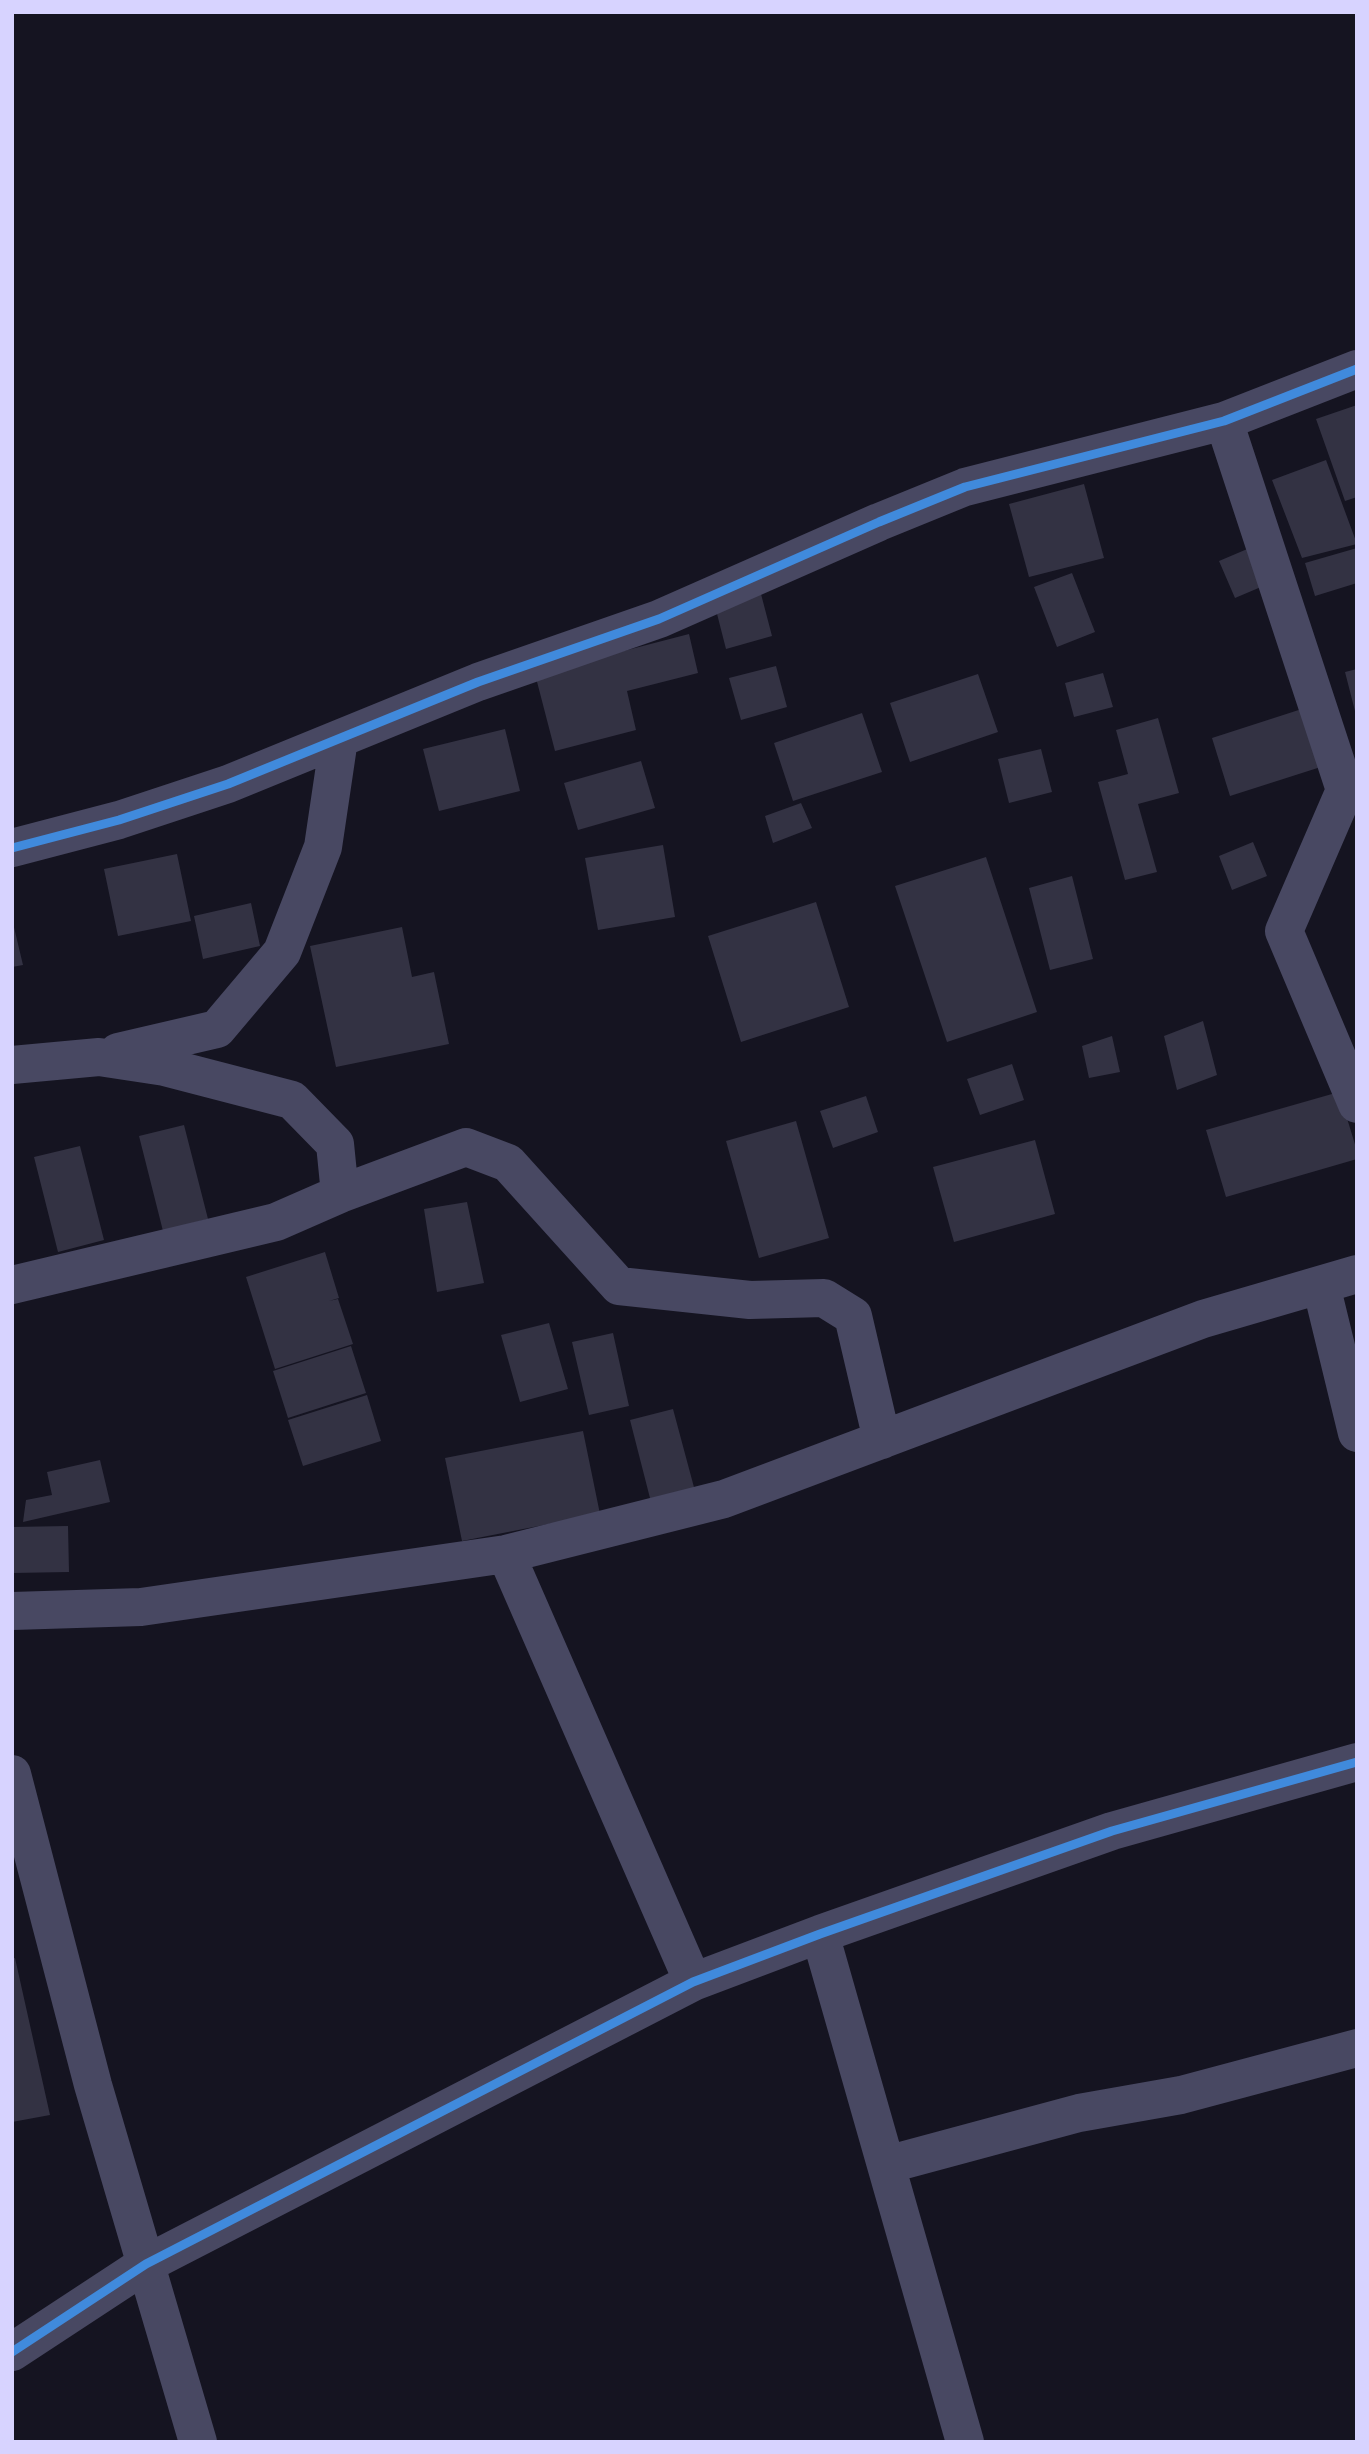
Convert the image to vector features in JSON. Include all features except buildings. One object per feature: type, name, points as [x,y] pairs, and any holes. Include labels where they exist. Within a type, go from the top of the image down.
[{"type":"street","points":[[12,848],[119,820],[228,784],[478,682],[659,619],[965,487],[1224,421],[1357,369]]},
{"type":"street","points":[[1224,421],[1345,790],[1284,931],[1357,1104]]},
{"type":"street","points":[[12,1065],[99,1057],[217,1029],[282,952],[323,847],[340,739]]},
{"type":"street","points":[[99,1057],[165,1067],[292,1100],[335,1144],[340,1194]]},
{"type":"street","points":[[12,1285],[276,1222],[340,1194],[466,1147],[508,1163],[619,1286],[750,1300],[824,1298],[853,1316],[882,1440]]},
{"type":"street","points":[[12,1611],[141,1607],[506,1555],[724,1499],[1203,1319],[1357,1274]]},
{"type":"street","points":[[1321,1284],[1357,1433]]},
{"type":"street","points":[[506,1555],[693,1982]]},
{"type":"street","points":[[12,2353],[146,2264],[693,1982],[1112,1831],[1357,1762]]},
{"type":"street","points":[[12,1774],[93,2085],[198,2442]]},
{"type":"street","points":[[820,1934],[965,2442]]},
{"type":"street","points":[[886,2165],[1079,2113],[1181,2095],[1357,2048]]},
{"type":"cycle path","points":[[12,848],[119,820],[228,784],[478,682],[659,619],[965,487],[1224,421],[1357,369]]},
{"type":"cycle path","points":[[12,2352],[146,2264],[693,1982],[1112,1831],[1357,1762]]}]
